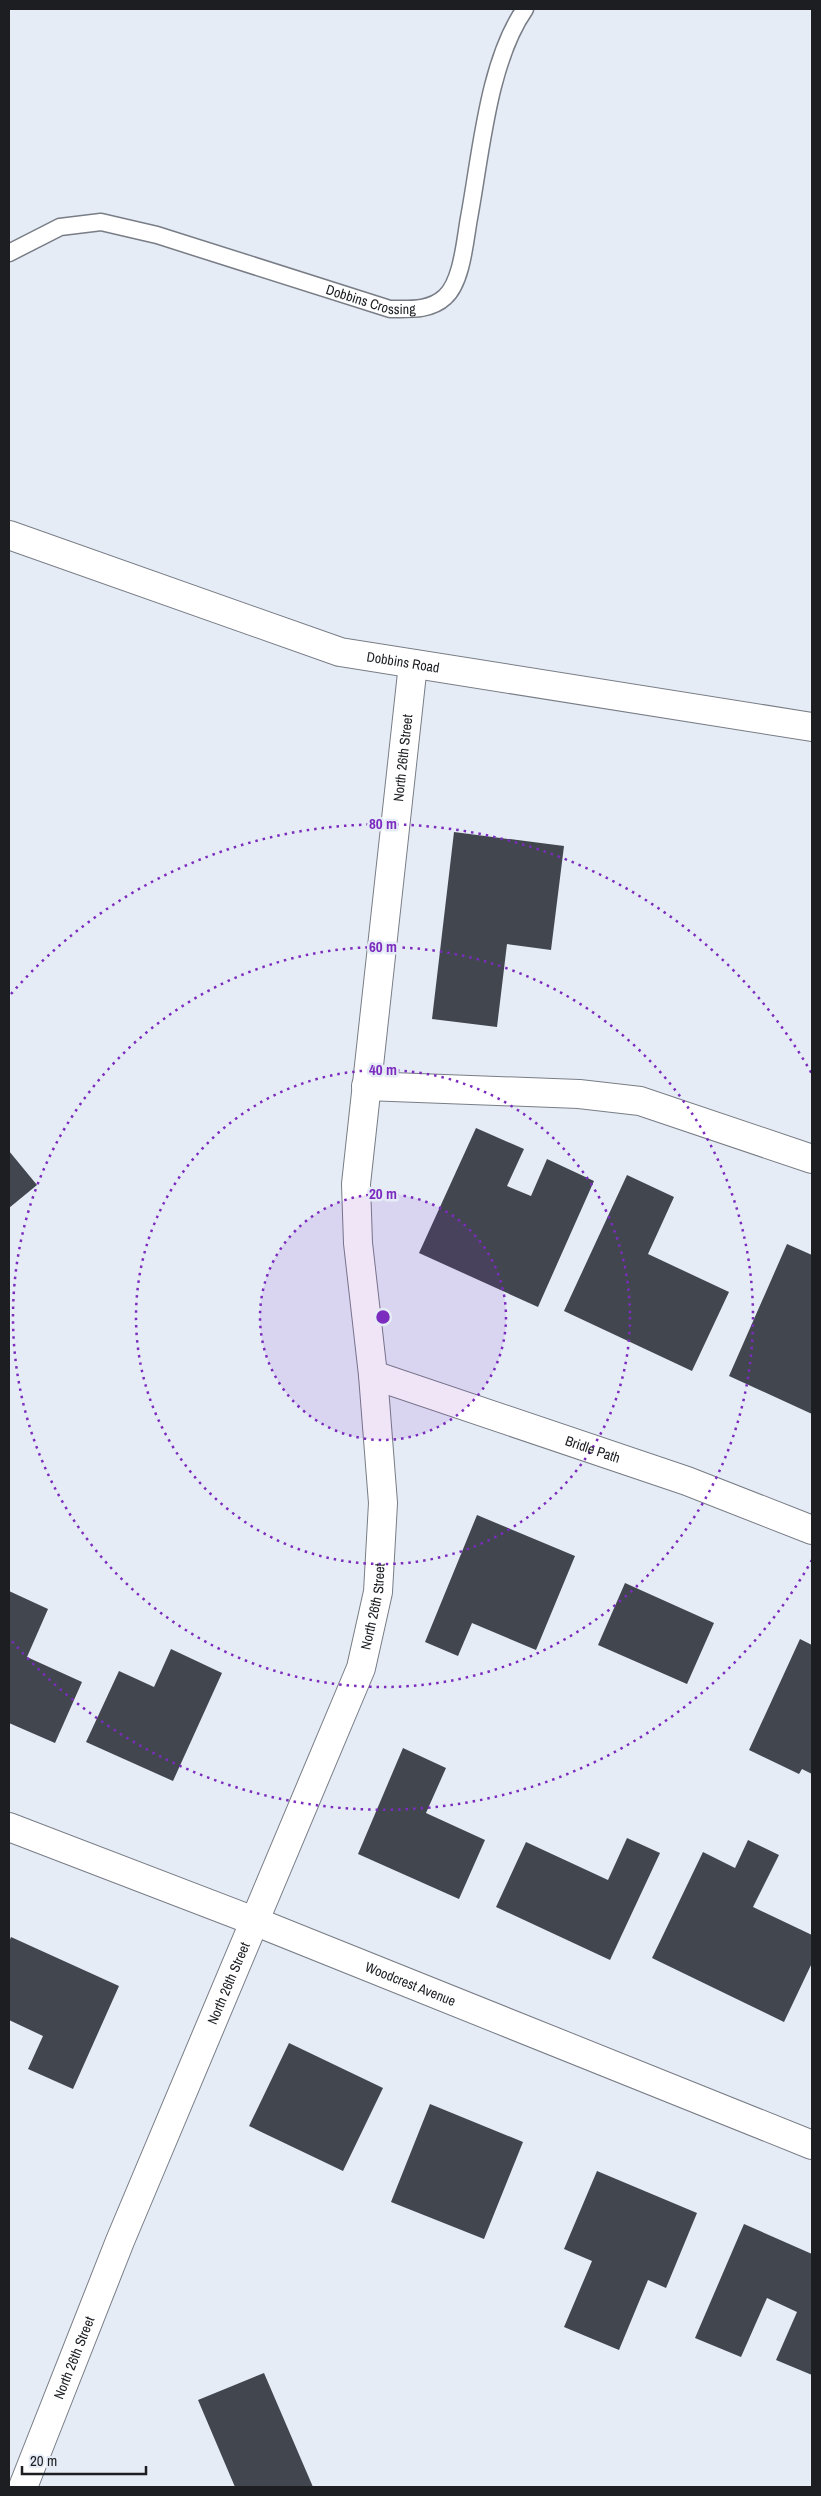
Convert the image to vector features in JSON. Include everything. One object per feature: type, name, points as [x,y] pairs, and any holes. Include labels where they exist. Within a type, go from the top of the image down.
[{"type":"street","name":"Dobbins Road","points":[[9,535],[340,652],[812,727]]},
{"type":"street","name":"North 26th Street","points":[[23,2487],[120,2241],[361,1668],[378,1592],[383,1503],[373,1374],[358,1244],[356,1184],[413,664]]},
{"type":"street","points":[[366,1086],[579,1094],[640,1102],[812,1159]]},
{"type":"street","name":"Bridle Path","points":[[373,1374],[687,1481],[812,1530]]},
{"type":"street","name":"Woodcrest Avenue","points":[[9,1827],[254,1921],[812,2145]]},
{"type":"lane","name":"Dobbins Crossing","points":[[9,253],[60,227],[101,222],[156,235],[390,309],[424,308],[445,297],[460,270],[493,88],[503,53],[525,9]]},
{"type":"building","points":[[454,832],[564,846],[551,950],[507,944],[497,1027],[432,1019]]},
{"type":"building","points":[[476,1128],[524,1149],[507,1186],[531,1196],[547,1159],[594,1181],[538,1307],[419,1253]]},
{"type":"building","points":[[9,1151],[37,1185],[9,1208]]},
{"type":"building","points":[[627,1175],[674,1197],[648,1254],[729,1292],[692,1371],[564,1311]]},
{"type":"building","points":[[787,1244],[812,1255],[812,1414],[729,1376]]},
{"type":"building","points":[[477,1515],[575,1556],[536,1650],[472,1623],[458,1656],[425,1642]]},
{"type":"building","points":[[625,1583],[714,1623],[687,1684],[598,1645]]},
{"type":"building","points":[[9,1591],[48,1609],[27,1657],[82,1682],[55,1743],[9,1723]]},
{"type":"building","points":[[800,1639],[812,1645],[812,1774],[802,1769],[799,1774],[749,1750]]},
{"type":"building","points":[[171,1649],[222,1673],[173,1781],[86,1742],[119,1671],[154,1687]]},
{"type":"building","points":[[403,1748],[446,1768],[426,1813],[485,1840],[459,1899],[358,1854]]},
{"type":"building","points":[[627,1838],[660,1853],[610,1960],[496,1907],[526,1842],[608,1880]]},
{"type":"building","points":[[748,1840],[779,1855],[753,1907],[812,1935],[812,1963],[784,2022],[652,1958],[703,1852],[735,1868]]},
{"type":"building","points":[[11,1937],[119,1986],[73,2089],[28,2069],[43,2036],[9,2020],[9,1942]]},
{"type":"building","points":[[289,2043],[383,2088],[343,2171],[249,2126]]},
{"type":"building","points":[[430,2104],[523,2142],[484,2239],[391,2202]]},
{"type":"building","points":[[597,2171],[697,2213],[666,2288],[648,2280],[619,2350],[564,2327],[592,2261],[564,2249]]},
{"type":"building","points":[[744,2224],[812,2254],[812,2375],[776,2360],[797,2312],[767,2298],[741,2357],[695,2338]]},
{"type":"building","points":[[264,2373],[313,2487],[235,2487],[198,2400]]}]
